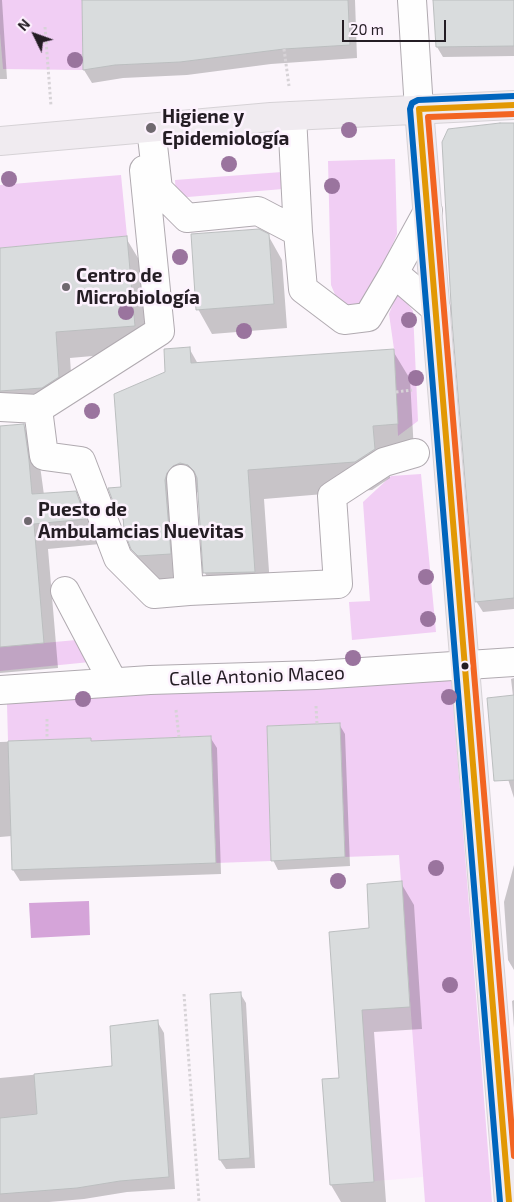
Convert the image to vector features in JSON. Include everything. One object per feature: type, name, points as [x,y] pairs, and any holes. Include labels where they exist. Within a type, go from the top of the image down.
[{"type":"main road","points":[[0,140],[292,116],[514,105]]},
{"type":"main road","points":[[419,109],[509,1202]]},
{"type":"street","points":[[412,0],[419,109]]},
{"type":"street","points":[[294,160],[311,133],[336,114]]},
{"type":"street","points":[[292,116],[303,289],[344,320],[368,317],[428,211]]},
{"type":"street","points":[[145,128],[158,188],[187,218],[258,211],[298,232]]},
{"type":"street","points":[[0,407],[38,409],[160,331],[145,128]]},
{"type":"street","points":[[394,273],[436,309]]},
{"type":"street","points":[[38,409],[44,456],[81,461],[118,558],[154,594],[338,584],[332,496],[384,462],[415,453],[446,430]]},
{"type":"street","points":[[415,453],[449,474]]},
{"type":"street","points":[[181,479],[189,591]]},
{"type":"street","points":[[65,591],[113,682]]},
{"type":"street","name":"Calle Antonio Maceo","points":[[0,690],[113,682],[316,675],[514,662]]},
{"type":"path","points":[[45,27],[54,136]]},
{"type":"path","points":[[184,994],[198,1202]]},
{"type":"shaded area","points":[[0,0],[82,0],[83,70],[3,69]]},
{"type":"shaded area","points":[[395,159],[397,234],[372,294],[362,303],[348,305],[336,297],[331,285],[328,161]]},
{"type":"shaded area","points":[[282,172],[283,189],[176,198],[175,180]]},
{"type":"shaded area","points":[[121,175],[127,236],[0,248],[0,185]]},
{"type":"shaded area","points":[[398,291],[413,311],[418,421],[398,436],[394,349],[389,314]]},
{"type":"shaded area","points":[[421,474],[436,632],[352,640],[349,602],[370,601],[363,502],[391,476]]},
{"type":"shaded area","points":[[87,639],[90,662],[0,671],[0,647]]},
{"type":"shaded area","points":[[451,674],[492,1202],[425,1202],[399,855],[345,857],[340,723],[267,726],[271,861],[216,863],[211,736],[136,739],[140,865],[95,867],[91,738],[8,741],[7,704]]},
{"type":"shaded area","points":[[89,901],[90,935],[31,938],[29,903]]},
{"type":"shaded area","points":[[404,925],[423,1177],[330,1185],[322,1080],[339,1078],[329,932]]},
{"type":"building","points":[[82,0],[348,0],[350,45],[284,49],[180,62],[115,65],[83,70]]},
{"type":"building","points":[[433,0],[514,0],[514,46],[436,47]]},
{"type":"building","points":[[514,123],[514,598],[475,602],[452,322],[442,142],[448,129]]},
{"type":"building","points":[[259,229],[269,234],[274,304],[196,310],[191,234]]},
{"type":"building","name":"Centro de Microbiología","points":[[127,236],[135,326],[56,332],[59,377],[42,388],[0,391],[0,248]]},
{"type":"building","points":[[190,347],[191,363],[394,349],[398,424],[373,426],[375,449],[355,462],[248,470],[255,572],[203,573],[197,478],[194,471],[188,465],[180,463],[173,466],[167,473],[165,480],[171,554],[138,556],[131,549],[124,531],[123,515],[118,515],[108,488],[121,487],[114,394],[165,372],[164,349]]},
{"type":"building","name":"Puesto de Ambulamcias Nuevitas","points":[[24,424],[32,494],[76,491],[86,519],[34,524],[44,643],[0,647],[0,426]]},
{"type":"building","points":[[514,695],[514,780],[494,781],[487,698]]},
{"type":"building","points":[[340,723],[345,857],[271,861],[267,726]]},
{"type":"building","points":[[211,736],[216,863],[12,870],[8,741],[91,738],[91,741]]},
{"type":"building","points":[[402,881],[410,1007],[362,1010],[374,1182],[330,1185],[322,1079],[339,1078],[329,932],[369,928],[367,884]]},
{"type":"building","points":[[241,992],[250,1158],[219,1160],[210,994]]},
{"type":"building","points":[[158,1020],[169,1177],[120,1181],[77,1188],[0,1194],[0,1118],[37,1114],[34,1074],[112,1066],[110,1026]]},
{"type":"transit line","points":[[500,1202],[410,109],[412,103],[418,100],[514,96]]},
{"type":"transit line","points":[[509,1202],[419,109],[514,105]]},
{"type":"transit line","points":[[514,114],[428,117],[514,1156]]},
{"type":"place","name":"Higiene y Epidemiología","points":[[151,128]]},
{"type":"place","name":"Centro de Microbiología","points":[[66,287]]},
{"type":"place","name":"Puesto de Ambulamcias Nuevitas","points":[[28,521]]}]
